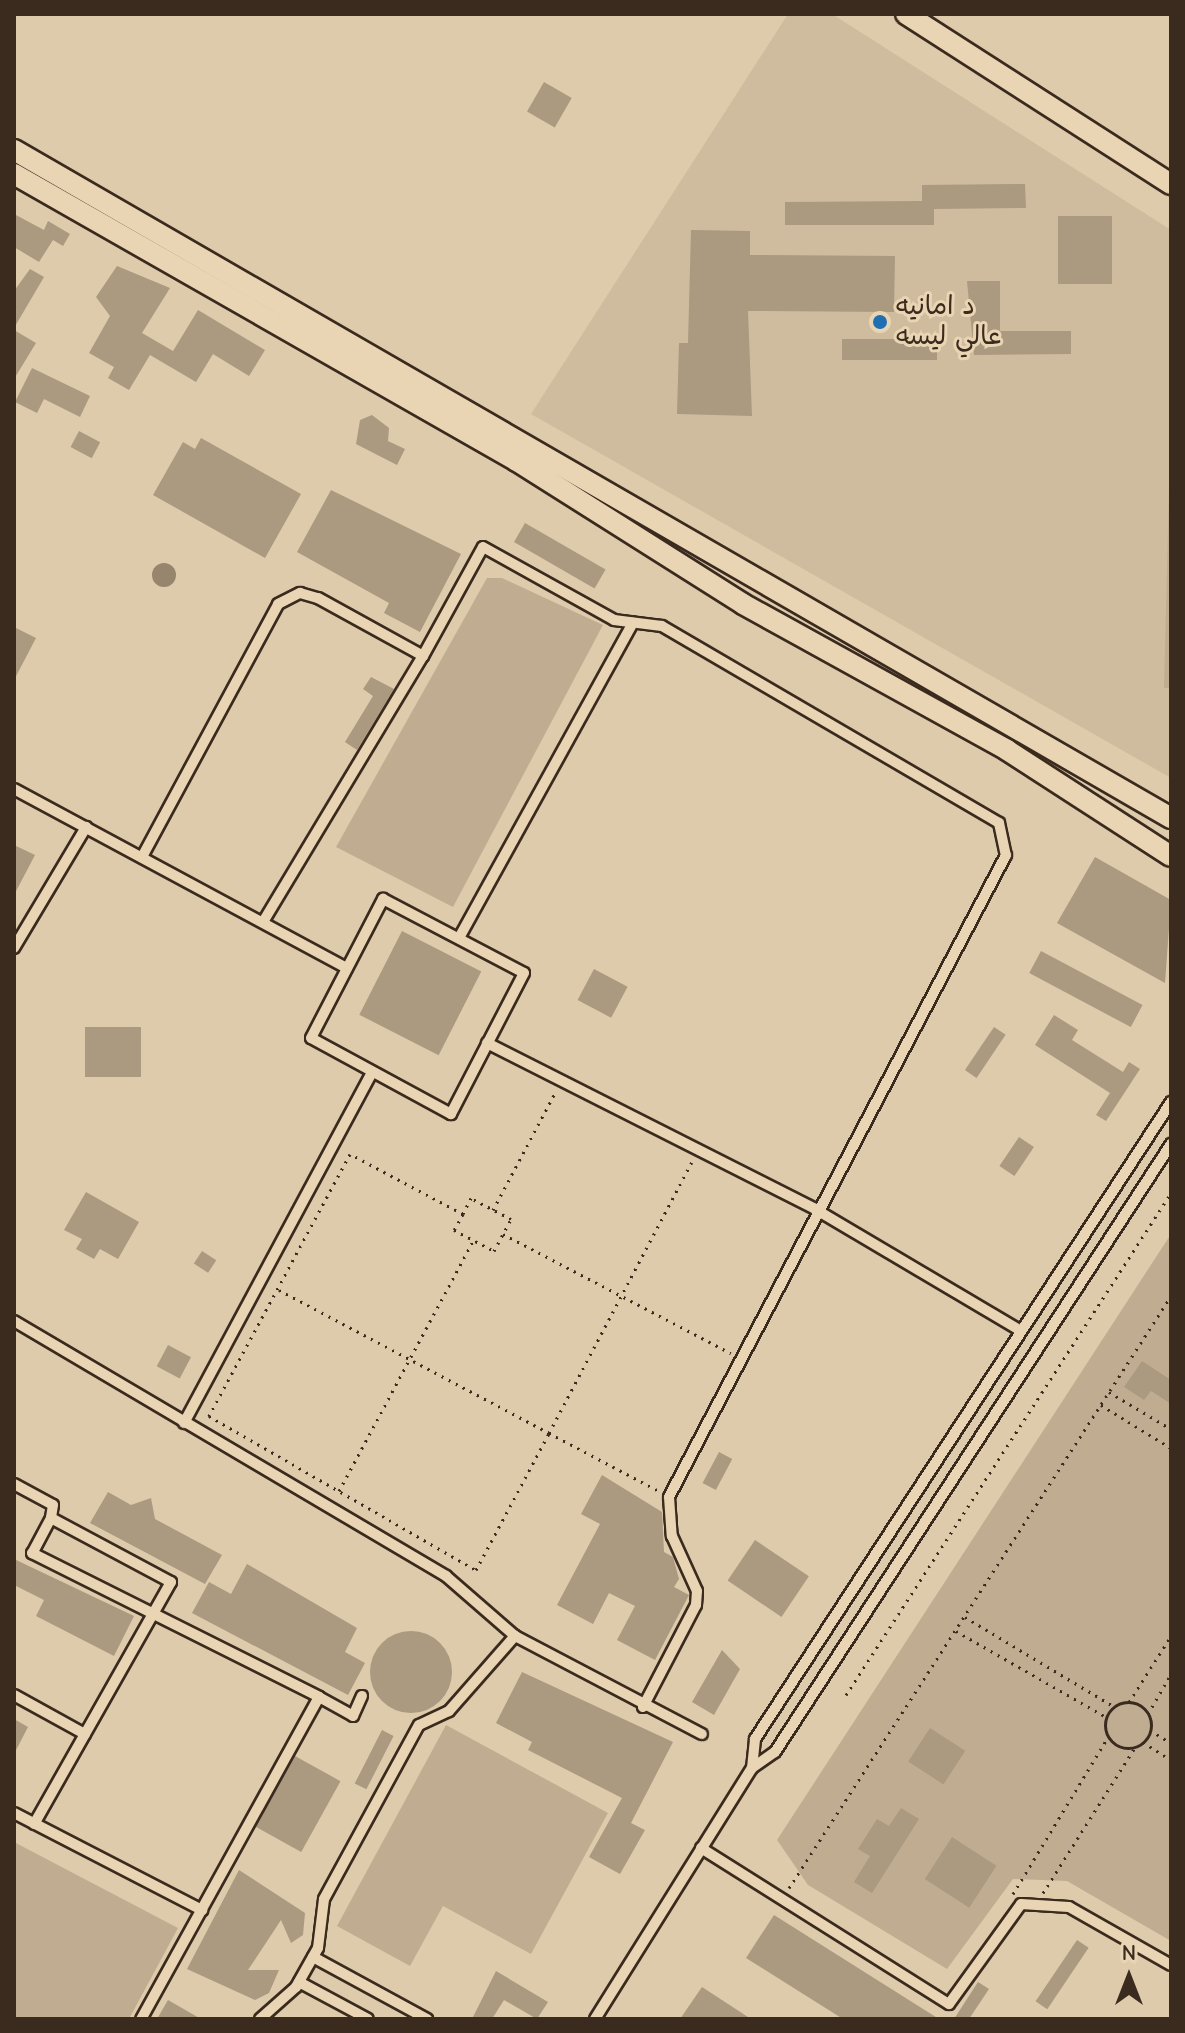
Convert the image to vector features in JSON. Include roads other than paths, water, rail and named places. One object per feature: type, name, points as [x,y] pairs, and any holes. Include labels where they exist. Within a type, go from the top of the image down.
[{"type":"street","points":[[906,14],[1171,184]]},
{"type":"street","points":[[14,150],[100,212],[608,508],[1171,818]]},
{"type":"street","points":[[14,174],[100,212]]},
{"type":"street","points":[[608,508],[743,604],[1072,789],[1171,856]]},
{"type":"lane","points":[[263,922],[423,656],[483,547],[633,623],[662,626],[999,823],[1008,839],[1006,855],[815,1209],[669,1497],[672,1536],[696,1605],[643,1707]]},
{"type":"lane","points":[[142,857],[278,604],[300,593],[318,598],[423,656]]},
{"type":"lane","points":[[459,938],[633,623]]},
{"type":"lane","points":[[14,789],[347,968]]},
{"type":"lane","points":[[14,948],[86,827]]},
{"type":"lane","points":[[383,899],[459,938],[524,973],[451,1114],[371,1074],[311,1038],[383,899]]},
{"type":"lane","points":[[487,1043],[815,1209],[1020,1330]]},
{"type":"lane","points":[[184,1423],[371,1074]]},
{"type":"lane","points":[[752,1768],[755,1739],[1171,1102]]},
{"type":"lane","points":[[595,2019],[752,1768],[775,1752],[1171,1144]]},
{"type":"lane","points":[[14,1321],[446,1576],[515,1636],[643,1707],[702,1734]]},
{"type":"lane","points":[[14,1484],[53,1505],[51,1518],[32,1553],[151,1617],[188,1626],[353,1716],[362,1696]]},
{"type":"lane","points":[[34,1824],[171,1582],[51,1518]]},
{"type":"lane","points":[[260,2019],[299,1982],[313,1957],[324,1899],[419,1725],[449,1711],[515,1636]]},
{"type":"lane","points":[[14,1695],[85,1734]]},
{"type":"lane","points":[[141,2019],[319,1697]]},
{"type":"lane","points":[[14,1813],[202,1910]]},
{"type":"lane","points":[[701,1848],[949,2004],[1010,1913],[1042,1901],[1069,1907],[1171,1965]]},
{"type":"lane","points":[[313,1957],[427,2019]]},
{"type":"lane","points":[[299,1982],[368,2019]]},
{"type":"place","name":"د امانیه عالي لیسه","points":[[880,322]]}]
